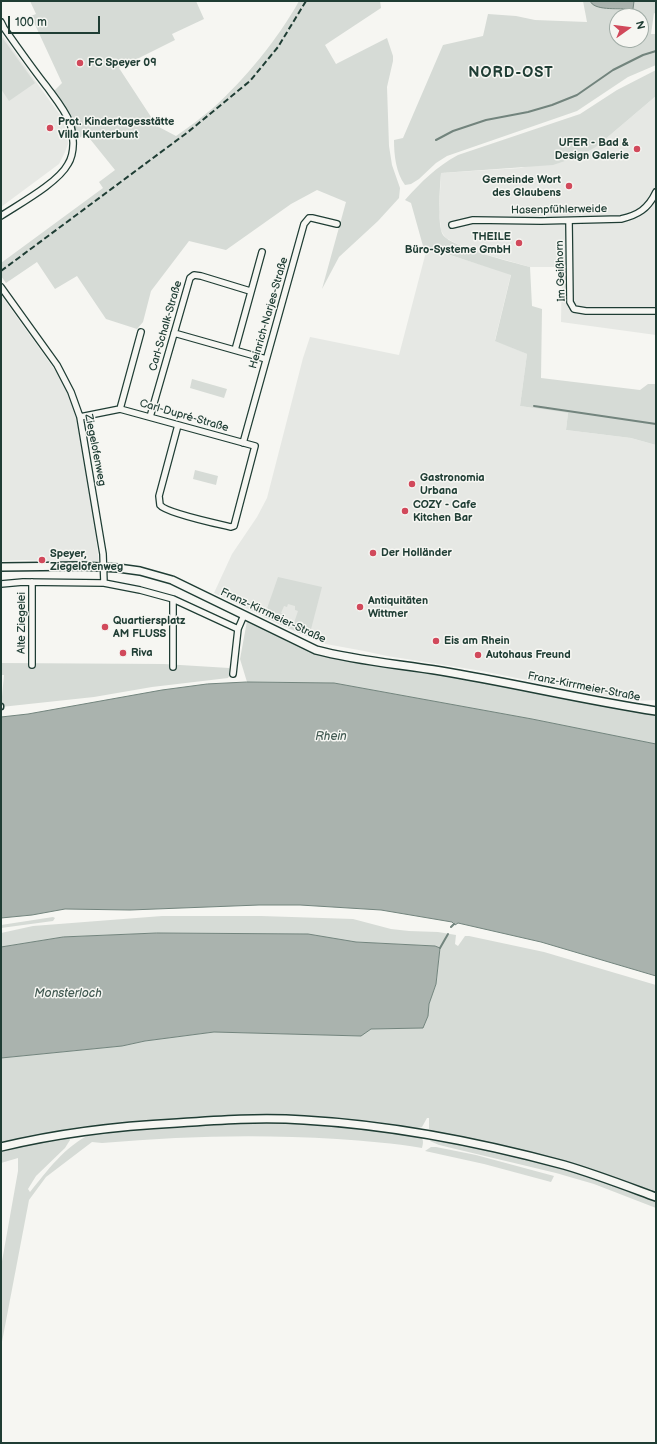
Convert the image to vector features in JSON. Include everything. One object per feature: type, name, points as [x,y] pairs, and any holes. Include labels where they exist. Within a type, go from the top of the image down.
[{"type":"street","points":[[1,22],[67,117],[73,135],[73,146],[72,155],[63,172],[42,189],[1,216]]},
{"type":"street","name":"Hasenpfühlerweide","points":[[452,224],[473,220],[569,221],[621,219],[632,217],[641,212],[648,206],[656,192]]},
{"type":"street","name":"Heinrich-Narjes-Straße","points":[[243,443],[304,224],[309,218],[312,218],[336,224]]},
{"type":"street","name":"Im Geißhorn","points":[[569,221],[570,302],[574,308],[586,311],[656,311]]},
{"type":"street","points":[[235,350],[250,291],[262,252]]},
{"type":"street","name":"Carl-Schalk-Straße","points":[[150,417],[189,279],[194,275],[201,276],[250,291]]},
{"type":"street","name":"Ziegelofenweg","points":[[1,287],[57,365],[71,392],[80,417],[104,567]]},
{"type":"street","points":[[120,409],[141,332]]},
{"type":"street","points":[[174,333],[266,359]]},
{"type":"street","name":"Carl-Dupré-Straße","points":[[80,417],[120,409],[243,443]]},
{"type":"street","points":[[178,426],[159,496],[160,505],[163,508],[180,514],[231,527],[234,526],[255,446],[243,443]]},
{"type":"street","name":"Franz-Kirrmeier-Straße","points":[[1,567],[39,565],[104,567],[140,571],[172,580],[316,650],[381,663],[441,671],[656,711]]},
{"type":"street","points":[[104,567],[104,583]]},
{"type":"street","name":"Alte Ziegelei","points":[[32,582],[32,665]]},
{"type":"street","name":"Alte Ziegelei","points":[[1,584],[32,582],[104,583],[140,590],[173,599],[238,629]]},
{"type":"street","points":[[173,599],[173,667]]},
{"type":"street","points":[[234,674],[238,629],[244,615]]},
{"type":"street","points":[[1,1147],[88,1130],[143,1124],[236,1119],[302,1120],[360,1124],[403,1130],[496,1148],[604,1178],[656,1197]]},
{"type":"shaded area","points":[[30,1],[196,1],[204,19],[172,34],[175,40],[119,68],[157,126],[176,136],[213,108],[249,71],[281,30],[299,1],[380,1],[381,8],[325,45],[336,64],[387,38],[393,56],[387,87],[389,146],[392,165],[400,188],[399,198],[378,221],[339,257],[322,289],[346,202],[317,190],[291,204],[226,250],[189,241],[151,291],[143,322],[137,329],[106,319],[77,276],[55,289],[37,262],[6,283],[1,276],[1,263],[103,188],[99,182],[115,170],[86,134],[79,138],[76,137],[69,115],[54,91],[62,83],[31,16],[36,14]]},
{"type":"shaded area","points":[[583,1],[590,1],[590,3],[609,8],[609,48],[649,48],[649,8],[633,8],[634,1],[656,1],[656,14],[654,13],[651,34],[656,34],[656,65],[628,77],[577,111],[447,156],[436,163],[419,179],[411,184],[405,185],[399,175],[396,164],[394,140],[403,138],[443,45],[483,36],[488,14],[516,16],[535,20],[587,22]]},
{"type":"shaded area","points":[[1,33],[60,115],[67,132],[68,144],[59,164],[1,207]]},
{"type":"shaded area","points":[[1,36],[35,83],[9,101],[1,89]]},
{"type":"shaded area","points":[[656,70],[656,96],[596,147],[577,157],[553,165],[441,173],[439,205],[441,230],[443,235],[449,240],[470,250],[530,267],[532,306],[542,309],[541,378],[640,390],[648,384],[656,384],[656,445],[631,438],[566,430],[568,413],[520,406],[527,354],[495,341],[511,275],[423,246],[411,203],[405,200],[430,175],[443,164],[458,155],[580,114],[617,90]]},
{"type":"shaded area","points":[[656,96],[656,335],[561,322],[562,267],[530,267],[467,249],[446,238],[443,234],[441,230],[439,212],[441,173],[521,168],[596,147]]},
{"type":"shaded area","points":[[427,248],[511,274],[495,340],[527,354],[520,406],[568,413],[566,430],[631,438],[656,445],[656,700],[638,701],[606,696],[482,671],[387,656],[326,644],[289,629],[214,593],[232,554],[257,517],[267,498],[303,358],[310,337],[399,355]]},
{"type":"shaded area","points":[[1,295],[62,380],[76,413],[93,513],[99,563],[25,560],[1,561]]},
{"type":"shaded area","points":[[192,379],[227,389],[224,398],[190,388]]},
{"type":"shaded area","points":[[195,470],[218,476],[216,485],[193,479]]},
{"type":"shaded area","points":[[278,577],[322,587],[309,637],[264,617]],"holes":[[[288,604],[295,606],[295,610],[298,611],[294,623],[283,619],[284,614],[281,613],[284,606],[287,607]]]},
{"type":"shaded area","points":[[247,621],[301,647],[334,658],[442,674],[656,716],[656,744],[532,719],[334,683],[247,682],[240,659]]},
{"type":"shaded area","points":[[1,663],[164,664],[229,668],[232,671],[228,678],[152,687],[94,697],[1,707],[4,675],[1,675]]},
{"type":"shaded area","points":[[162,916],[261,916],[353,919],[391,929],[438,932],[456,935],[455,944],[458,946],[465,936],[469,936],[544,952],[656,985],[656,1193],[582,1167],[434,1132],[429,1129],[429,1118],[427,1118],[422,1127],[416,1129],[373,1122],[335,1119],[264,1116],[193,1118],[84,1128],[42,1134],[1,1143],[1,1058],[122,1046],[145,1041],[214,1032],[360,1036],[371,1029],[423,1028],[428,1016],[429,1004],[436,984],[440,948],[435,946],[355,942],[308,934],[157,933],[63,937],[1,947],[1,933],[33,926]]},
{"type":"shaded area","points":[[53,917],[55,918],[53,921],[1,928],[1,925]]},
{"type":"shaded area","points":[[276,1122],[364,1128],[421,1137],[423,1139],[423,1144],[422,1148],[390,1143],[337,1139],[249,1136],[190,1137],[102,1143],[92,1142],[46,1177],[29,1200],[1,1347],[1,1267],[18,1171],[18,1158],[1,1163],[1,1151],[29,1143],[69,1138],[70,1140],[65,1148],[36,1176],[28,1189],[30,1192],[65,1152],[82,1139],[96,1132],[156,1127]]},
{"type":"shaded area","points":[[429,1138],[552,1164],[630,1190],[656,1201],[656,1208],[594,1184],[556,1173],[439,1145],[430,1141]]},
{"type":"shaded area","points":[[431,1147],[476,1155],[554,1176],[551,1182],[484,1164],[425,1151]]},
{"type":"water","points":[[590,1],[634,1],[633,8],[601,8],[592,4]]},
{"type":"water","name":"Rhein","points":[[247,682],[334,683],[532,719],[656,744],[656,976],[541,942],[458,923],[455,925],[452,922],[381,910],[300,905],[259,905],[130,910],[65,909],[32,915],[1,918],[1,717],[28,714],[162,690],[207,684]]},
{"type":"water","name":"Monsterloch","points":[[157,933],[308,934],[356,942],[435,946],[440,948],[436,984],[429,1004],[428,1016],[423,1028],[371,1029],[361,1036],[214,1032],[145,1041],[122,1046],[1,1058],[1,947],[63,937]]},
{"type":"waterway","points":[[436,140],[453,131],[486,120],[528,112],[552,105],[577,95],[613,70],[643,55],[656,51]]},
{"type":"waterway","points":[[534,406],[656,424]]},
{"type":"waterway","points":[[451,927],[454,924]]},
{"type":"waterway","points":[[440,948],[448,934]]},
{"type":"railway","points":[[1,271],[188,132],[250,81],[278,47],[306,1]]},
{"type":"place","name":"FC Speyer 09","points":[[80,63]]},
{"type":"place","name":"Prot. Kindertagesstätte Villa Kunterbunt","points":[[50,128]]},
{"type":"place","name":"UFER - Bad & Design Galerie","points":[[637,149]]},
{"type":"place","name":"Gemeinde Wort des Glaubens","points":[[569,186]]},
{"type":"place","name":"THEILE Büro-Systeme GmbH","points":[[519,243]]},
{"type":"place","name":"Gastronomia Urbana","points":[[412,484]]},
{"type":"place","name":"COZY - Cafe Kitchen Bar","points":[[405,511]]},
{"type":"place","name":"Der Holländer","points":[[373,553]]},
{"type":"place","name":"Speyer, Ziegelofenweg","points":[[42,560]]},
{"type":"place","name":"Antiquitäten Wittmer","points":[[360,607]]},
{"type":"place","name":"Quartiersplatz AM FLUSS","points":[[105,627]]},
{"type":"place","name":"Eis am Rhein","points":[[436,641]]},
{"type":"place","name":"Riva","points":[[123,653]]},
{"type":"place","name":"Autohaus Freund","points":[[478,655]]},
{"type":"district","name":"NORD-OST","points":[[511,73]]}]
